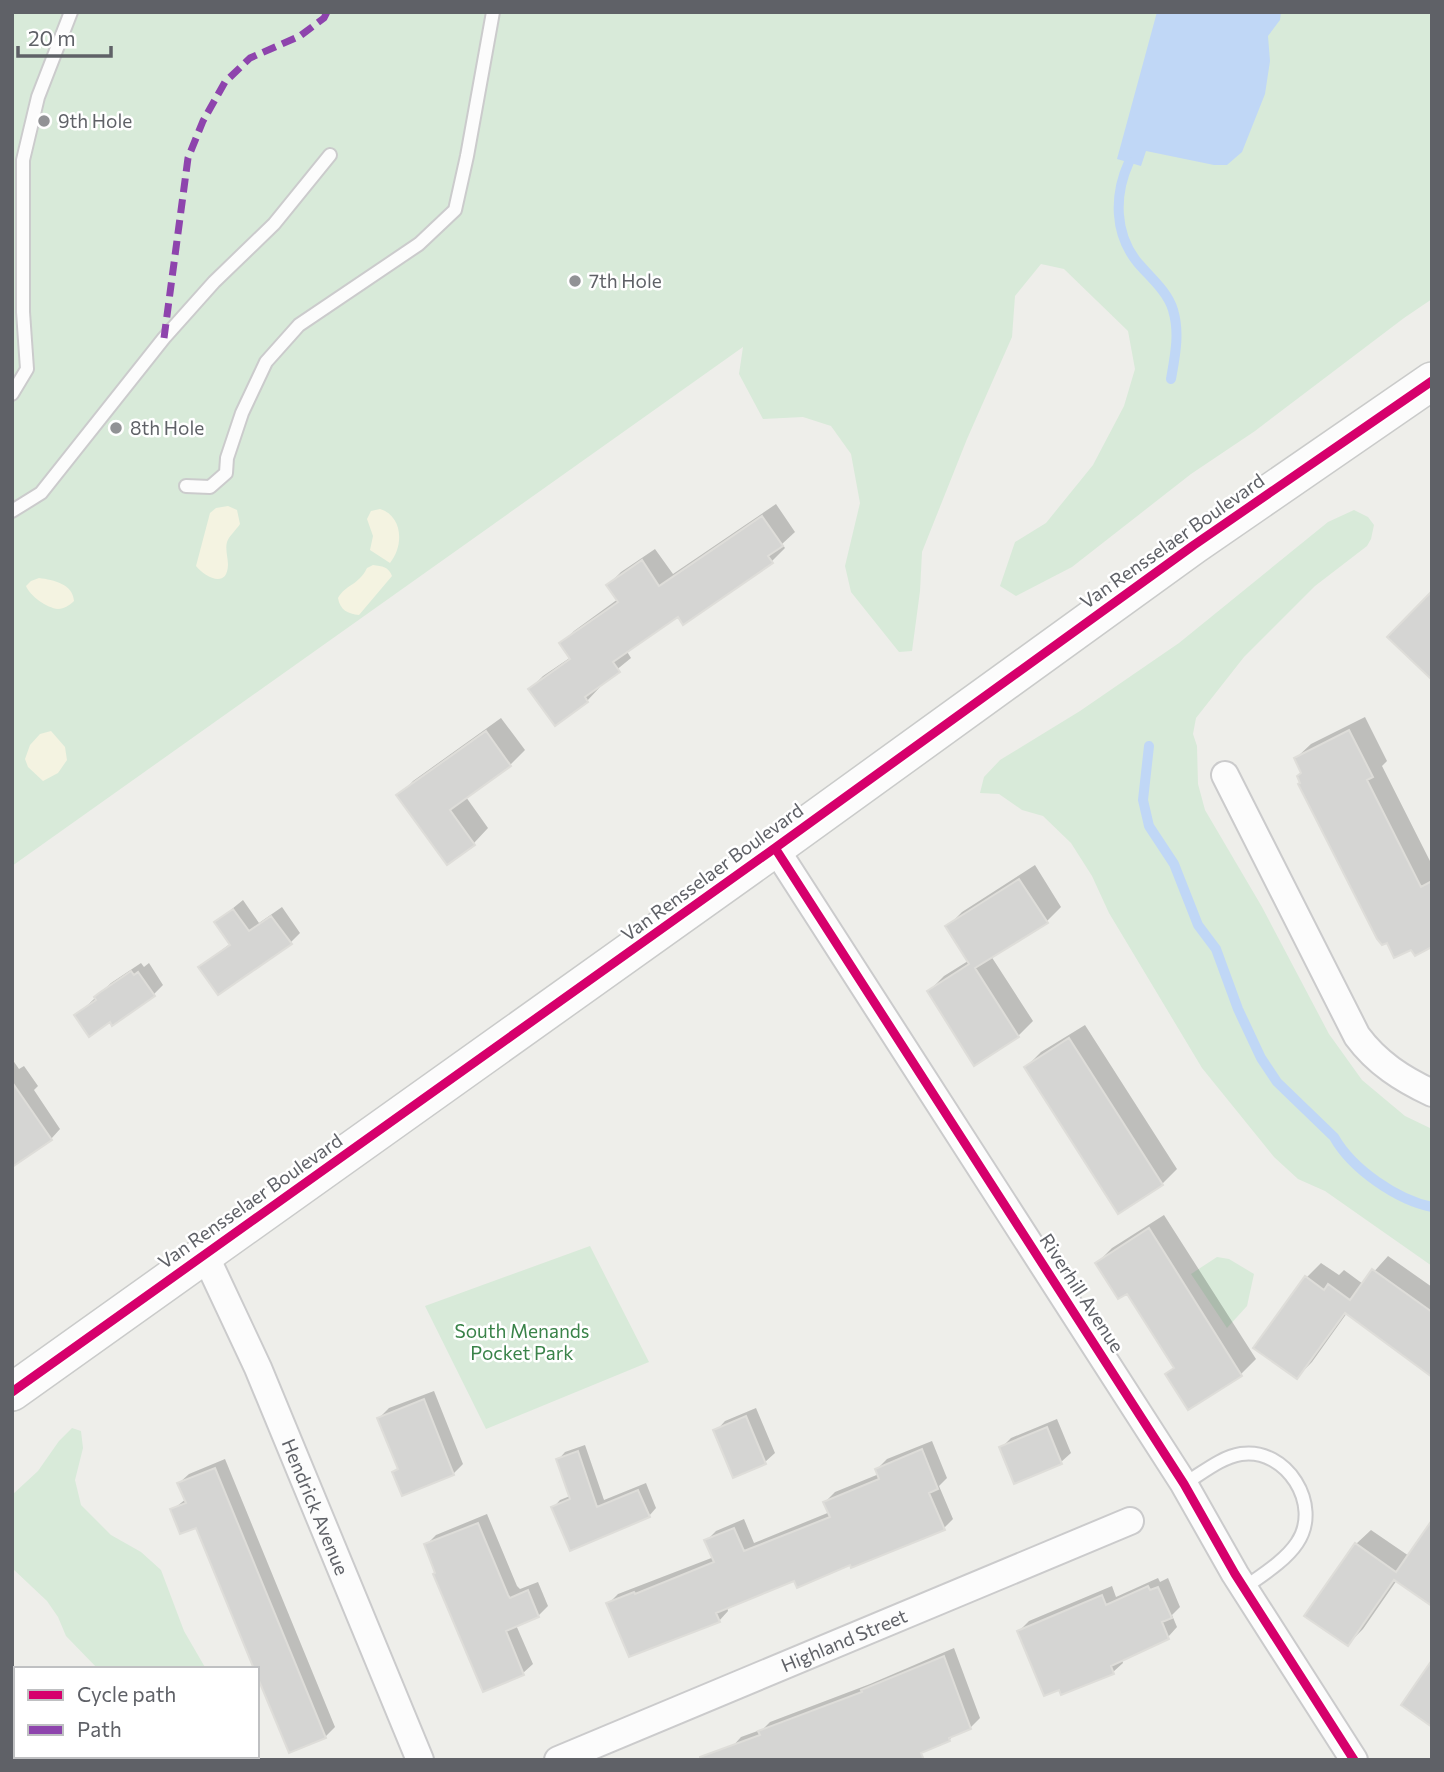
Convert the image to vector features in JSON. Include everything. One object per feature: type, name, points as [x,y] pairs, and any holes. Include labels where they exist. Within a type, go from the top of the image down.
[{"type":"main road","name":"Van Rensselaer Boulevard","points":[[12,1392],[775,848],[1194,545],[1432,381]]},
{"type":"street","points":[[1225,775],[1357,1036],[1374,1058],[1387,1068],[1432,1093]]},
{"type":"street","name":"Riverhill Avenue","points":[[775,848],[1184,1484],[1244,1588],[1354,1760]]},
{"type":"street","name":"Hendrick Avenue","points":[[205,1255],[258,1368],[420,1760]]},
{"type":"street","name":"Highland Street","points":[[558,1760],[1130,1521]]},
{"type":"lane","points":[[12,394],[27,369],[23,312],[23,160],[38,97],[71,12]]},
{"type":"lane","points":[[186,486],[210,487],[226,474],[228,458],[242,413],[266,362],[299,325],[419,244],[455,210],[493,12]]},
{"type":"lane","points":[[12,511],[41,493],[164,338],[214,282],[275,224],[330,155]]},
{"type":"lane","points":[[1184,1484],[1228,1458],[1249,1454],[1264,1456],[1278,1463],[1290,1473],[1298,1485],[1305,1507],[1300,1537],[1286,1555],[1244,1588]]},
{"type":"green space","points":[[12,12],[1432,12],[1432,299],[1255,431],[1191,474],[1072,567],[1016,596],[1000,586],[1015,542],[1046,523],[1093,465],[1124,406],[1135,369],[1128,331],[1064,269],[1041,264],[1015,296],[1012,337],[967,439],[922,552],[912,651],[899,652],[851,592],[845,566],[860,503],[851,454],[831,426],[803,417],[763,419],[739,374],[743,347],[12,866]]},
{"type":"green space","points":[[1354,510],[1368,517],[1374,525],[1367,546],[1315,586],[1244,657],[1196,718],[1193,734],[1197,746],[1198,784],[1205,810],[1262,907],[1329,1034],[1362,1080],[1405,1116],[1432,1129],[1432,1266],[1325,1191],[1298,1179],[1274,1157],[1202,1068],[1109,913],[1092,876],[1071,843],[1043,816],[1022,810],[999,794],[980,793],[984,777],[1000,760],[1080,711],[1179,643],[1328,522]]},
{"type":"green space","name":"South Menands Pocket Park","points":[[590,1246],[649,1362],[486,1429],[425,1306]]},
{"type":"green space","points":[[1217,1257],[1229,1259],[1254,1274],[1247,1306],[1227,1328],[1191,1274]]},
{"type":"green space","points":[[72,1428],[81,1431],[83,1448],[75,1480],[81,1505],[111,1535],[141,1552],[161,1570],[184,1631],[205,1667],[96,1667],[66,1636],[47,1601],[12,1568],[12,1495],[38,1471],[59,1441]]},
{"type":"green space","points":[[106,1758],[250,1758],[249,1760]]},
{"type":"sand","points":[[228,506],[237,510],[240,524],[227,542],[227,573],[220,579],[215,579],[196,566],[210,513],[216,508]]},
{"type":"sand","points":[[380,509],[393,518],[399,532],[398,548],[390,563],[370,550],[373,536],[367,519],[371,511]]},
{"type":"sand","points":[[373,565],[385,568],[392,576],[359,615],[348,612],[341,606],[338,598]]},
{"type":"sand","points":[[39,578],[66,587],[73,595],[74,601],[58,609],[39,601],[26,586]]},
{"type":"sand","points":[[51,731],[65,747],[67,760],[58,773],[43,781],[28,767],[25,759],[30,745],[40,734]]},
{"type":"water","points":[[1157,12],[1281,12],[1280,20],[1268,36],[1270,61],[1265,94],[1242,152],[1227,165],[1214,165],[1146,151],[1141,166],[1117,159]]},
{"type":"building","points":[[762,516],[783,546],[768,556],[773,563],[683,625],[678,617],[613,662],[620,672],[585,697],[588,702],[555,726],[528,689],[570,659],[559,643],[618,602],[606,585],[642,560],[659,586]]},
{"type":"building","points":[[1432,591],[1432,680],[1387,637]]},
{"type":"building","points":[[1349,730],[1373,777],[1367,780],[1421,887],[1432,881],[1432,947],[1415,956],[1411,950],[1394,958],[1387,943],[1382,945],[1377,939],[1298,784],[1300,783],[1297,776],[1301,773],[1294,758]]},
{"type":"building","points":[[486,731],[511,766],[450,810],[475,845],[447,865],[396,795]]},
{"type":"building","points":[[1019,879],[1048,923],[975,968],[1019,1037],[974,1066],[927,991],[969,964],[945,926]]},
{"type":"building","points":[[233,909],[249,931],[271,916],[292,944],[218,995],[198,967],[230,945],[214,922]]},
{"type":"building","points":[[131,971],[134,975],[138,972],[155,996],[112,1026],[110,1022],[89,1037],[74,1015],[96,1000],[94,997],[99,993]]},
{"type":"building","points":[[1069,1038],[1163,1185],[1118,1214],[1024,1067]]},
{"type":"building","points":[[12,1082],[52,1140],[12,1167]]},
{"type":"building","points":[[1149,1228],[1242,1376],[1188,1410],[1165,1374],[1174,1368],[1127,1294],[1118,1299],[1095,1263]]},
{"type":"building","points":[[1372,1269],[1432,1312],[1432,1377],[1345,1313],[1297,1379],[1253,1348],[1305,1276],[1324,1290],[1328,1284],[1350,1300]]},
{"type":"building","points":[[424,1399],[454,1475],[402,1496],[392,1472],[398,1469],[377,1418]]},
{"type":"building","points":[[746,1416],[766,1464],[733,1478],[713,1430]]},
{"type":"building","points":[[1047,1427],[1062,1464],[1014,1484],[999,1447]]},
{"type":"building","points":[[922,1449],[938,1489],[929,1493],[945,1530],[797,1588],[794,1581],[716,1613],[720,1622],[629,1657],[606,1603],[714,1562],[704,1540],[734,1528],[744,1551],[830,1517],[823,1502],[879,1479],[875,1469]]},
{"type":"building","points":[[578,1451],[597,1507],[638,1490],[650,1517],[570,1551],[551,1507],[570,1499],[556,1459]]},
{"type":"building","points":[[215,1468],[326,1738],[289,1753],[259,1681],[259,1667],[253,1667],[196,1528],[180,1534],[170,1509],[186,1503],[177,1483]]},
{"type":"building","points":[[1432,1520],[1432,1606],[1394,1580],[1348,1646],[1304,1616],[1355,1543],[1396,1572]]},
{"type":"building","points":[[478,1523],[508,1595],[510,1598],[528,1590],[539,1617],[506,1631],[524,1675],[483,1692],[433,1574],[435,1573],[424,1544]]},
{"type":"building","points":[[1148,1586],[1150,1590],[1158,1587],[1172,1618],[1162,1622],[1169,1639],[1111,1666],[1114,1674],[1061,1695],[1059,1690],[1044,1696],[1017,1631],[1102,1595],[1106,1605]]},
{"type":"building","points":[[944,1656],[971,1729],[921,1753],[924,1760],[700,1760],[700,1757],[760,1735],[758,1731],[862,1692],[861,1690]]},
{"type":"building","points":[[1432,1660],[1432,1727],[1401,1705]]},
{"type":"waterway","points":[[1129,162],[1119,201],[1121,227],[1130,252],[1171,303],[1176,336],[1171,379]]},
{"type":"waterway","points":[[1149,746],[1143,800],[1149,826],[1174,864],[1198,925],[1216,949],[1238,1009],[1261,1058],[1277,1082],[1334,1137],[1364,1171],[1404,1198],[1432,1207]]},
{"type":"marked path","points":[[164,338],[188,158],[203,121],[225,82],[250,58],[300,36],[324,18],[327,12]]},
{"type":"cycle path","points":[[12,1392],[775,848],[1194,545],[1432,381]]},
{"type":"cycle path","points":[[775,848],[1184,1484],[1235,1574],[1354,1760]]},
{"type":"place","name":"9th Hole","points":[[44,121]]},
{"type":"place","name":"7th Hole","points":[[575,281]]},
{"type":"place","name":"8th Hole","points":[[116,428]]}]
